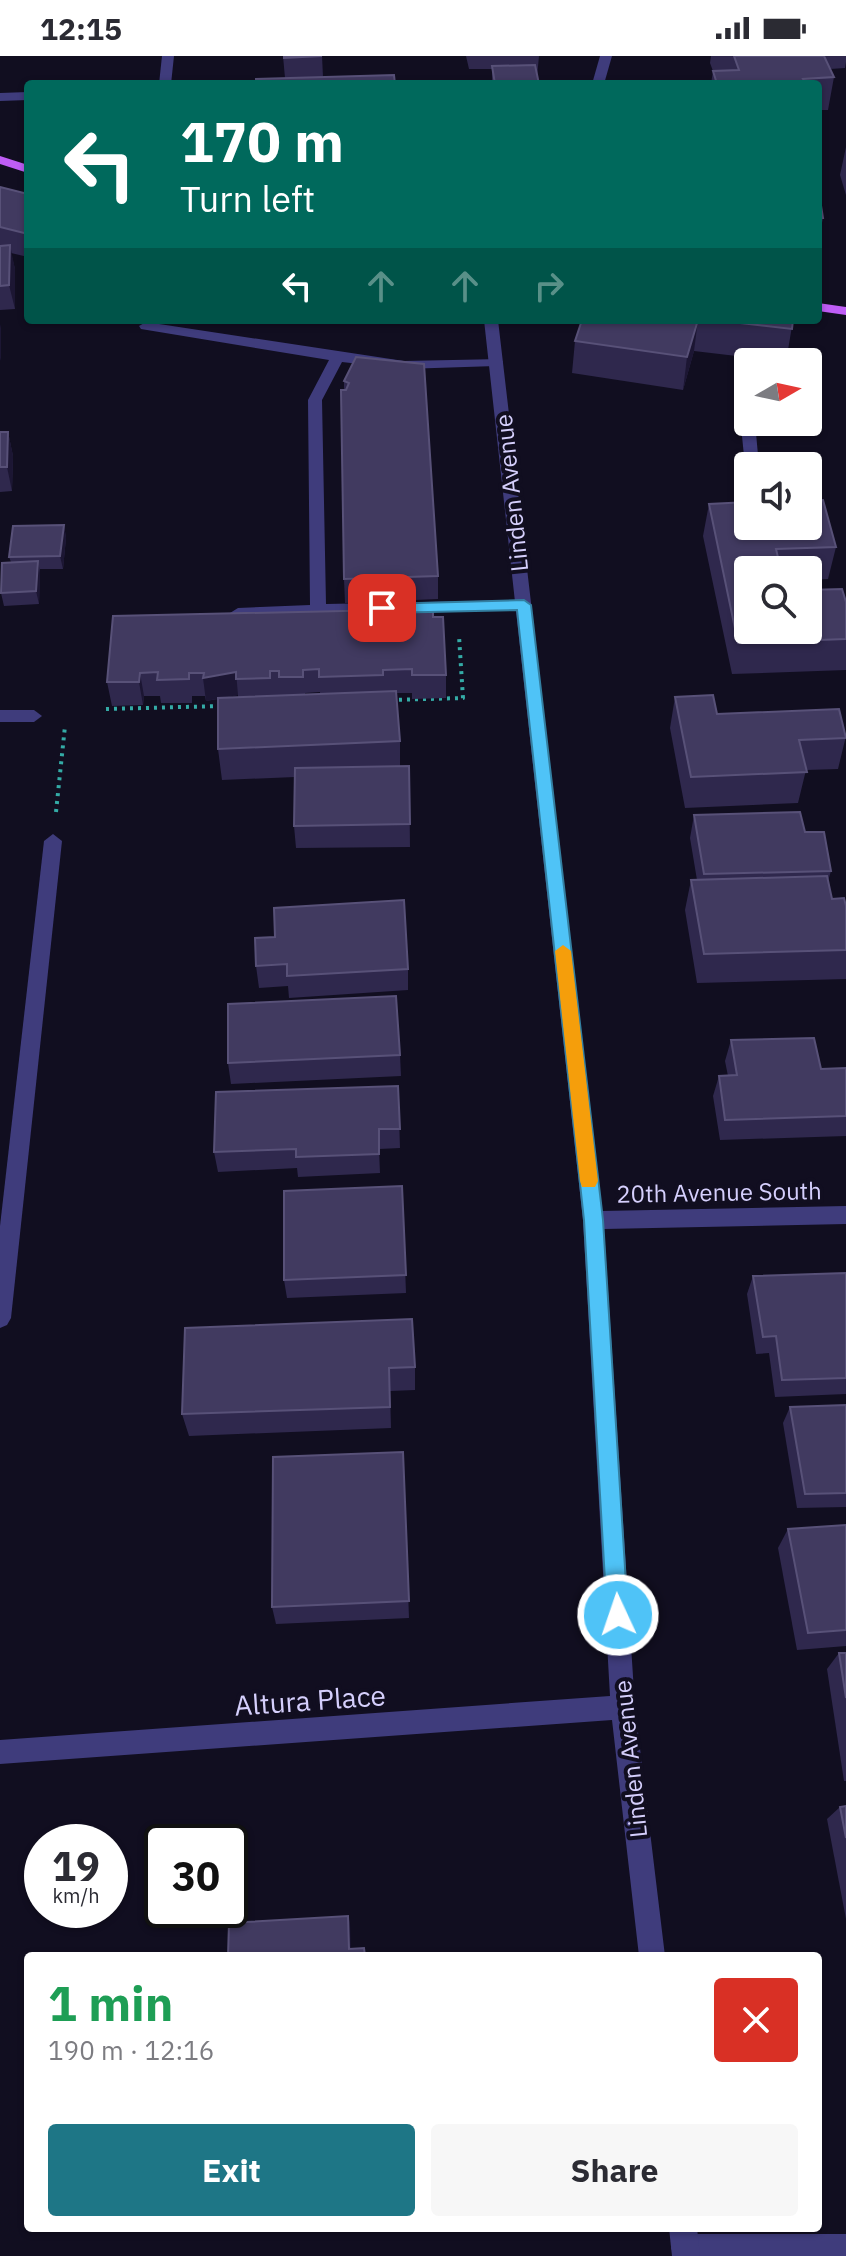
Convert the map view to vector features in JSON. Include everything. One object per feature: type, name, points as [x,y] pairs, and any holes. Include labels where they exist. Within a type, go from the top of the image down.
[{"type":"main road","points":[[1,162],[24,168]]},
{"type":"main road","points":[[822,308],[846,311]]},
{"type":"street","points":[[165,80],[168,56]]},
{"type":"street","points":[[599,80],[606,56]]},
{"type":"street","points":[[0,97],[24,96]]},
{"type":"street","name":"Linden Avenue","points":[[491,324],[593,1220],[623,1707],[652,1952]]},
{"type":"street","points":[[146,326],[404,365],[496,362]]},
{"type":"street","points":[[318,610],[315,400],[337,357]]},
{"type":"street","points":[[226,614],[524,605]]},
{"type":"street","points":[[0,716],[34,716]]},
{"type":"street","points":[[0,1318],[53,841]]},
{"type":"street","name":"20th Avenue South","points":[[593,1220],[846,1215]]},
{"type":"street","name":"Altura Place","points":[[0,1752],[623,1707]]},
{"type":"street","points":[[685,2244],[846,2248]]},
{"type":"path","points":[[386,700],[463,698],[458,633],[470,633]]},
{"type":"path","points":[[106,709],[230,705]]},
{"type":"path","points":[[34,716],[66,715],[53,841]]},
{"type":"building","points":[[734,56],[824,56],[834,77],[716,80],[713,71],[739,70]]},
{"type":"building","points":[[535,65],[538,80],[494,80],[492,66]]},
{"type":"building","points":[[394,75],[395,80],[256,80]]},
{"type":"building","points":[[0,187],[24,193],[24,233],[0,227]]},
{"type":"building","points":[[10,245],[9,285],[0,286],[0,246]]},
{"type":"building","points":[[581,324],[697,324],[687,357],[575,341]]},
{"type":"building","points":[[749,324],[793,324],[792,329]]},
{"type":"building","points":[[356,357],[424,364],[438,576],[344,579],[341,390],[346,390],[349,383],[344,381]]},
{"type":"building","points":[[0,432],[8,432],[7,467],[0,467]]},
{"type":"building","points":[[822,500],[836,547],[776,549],[778,556],[734,556],[734,624],[709,504],[734,503],[734,540],[822,540]]},
{"type":"building","points":[[64,525],[60,556],[9,557],[13,526]]},
{"type":"building","points":[[38,561],[36,591],[1,593],[2,563]]},
{"type":"building","points":[[842,589],[846,602],[846,639],[822,640],[822,590]]},
{"type":"building","points":[[433,609],[433,617],[443,617],[446,675],[412,675],[412,669],[383,670],[383,675],[319,677],[319,669],[303,670],[303,677],[279,677],[279,671],[270,671],[270,678],[236,679],[236,672],[203,678],[204,673],[189,673],[189,679],[157,680],[158,672],[140,673],[139,682],[107,682],[113,616]]},
{"type":"building","points":[[396,691],[400,741],[218,749],[218,698]]},
{"type":"building","points":[[713,695],[717,714],[839,709],[846,738],[799,740],[807,772],[691,777],[675,697]]},
{"type":"building","points":[[409,766],[410,824],[294,826],[295,768]]},
{"type":"building","points":[[800,812],[805,832],[824,832],[831,871],[704,874],[694,815]]},
{"type":"building","points":[[827,876],[832,899],[844,898],[846,950],[704,954],[691,880]]},
{"type":"building","points":[[404,900],[408,969],[287,976],[287,964],[256,966],[255,938],[275,937],[274,908]]},
{"type":"building","points":[[396,996],[400,1055],[228,1063],[228,1004]]},
{"type":"building","points":[[814,1038],[821,1069],[846,1068],[846,1116],[725,1120],[719,1076],[737,1075],[731,1040]]},
{"type":"building","points":[[398,1086],[400,1129],[379,1129],[379,1154],[296,1157],[296,1149],[214,1152],[216,1092]]},
{"type":"building","points":[[402,1186],[406,1275],[284,1280],[284,1191]]},
{"type":"building","points":[[846,1273],[846,1378],[782,1380],[776,1336],[763,1337],[753,1276]]},
{"type":"building","points":[[412,1319],[415,1367],[389,1368],[390,1407],[182,1414],[185,1328]]},
{"type":"building","points":[[846,1405],[846,1493],[805,1494],[790,1407]]},
{"type":"building","points":[[403,1452],[409,1601],[272,1607],[273,1457]]},
{"type":"building","points":[[846,1525],[846,1630],[808,1633],[788,1529]]},
{"type":"building","points":[[839,1653],[846,1653],[846,1698]]},
{"type":"building","points":[[846,1806],[846,1838],[840,1807]]},
{"type":"building","points":[[348,1916],[349,1949],[364,1948],[364,1952],[228,1952],[229,1928],[248,1928],[248,1922]]},
{"type":"slow traffic","points":[[563,951],[589,1181]]},
{"type":"route","points":[[382,608],[524,605],[593,1220],[618,1615]]}]
